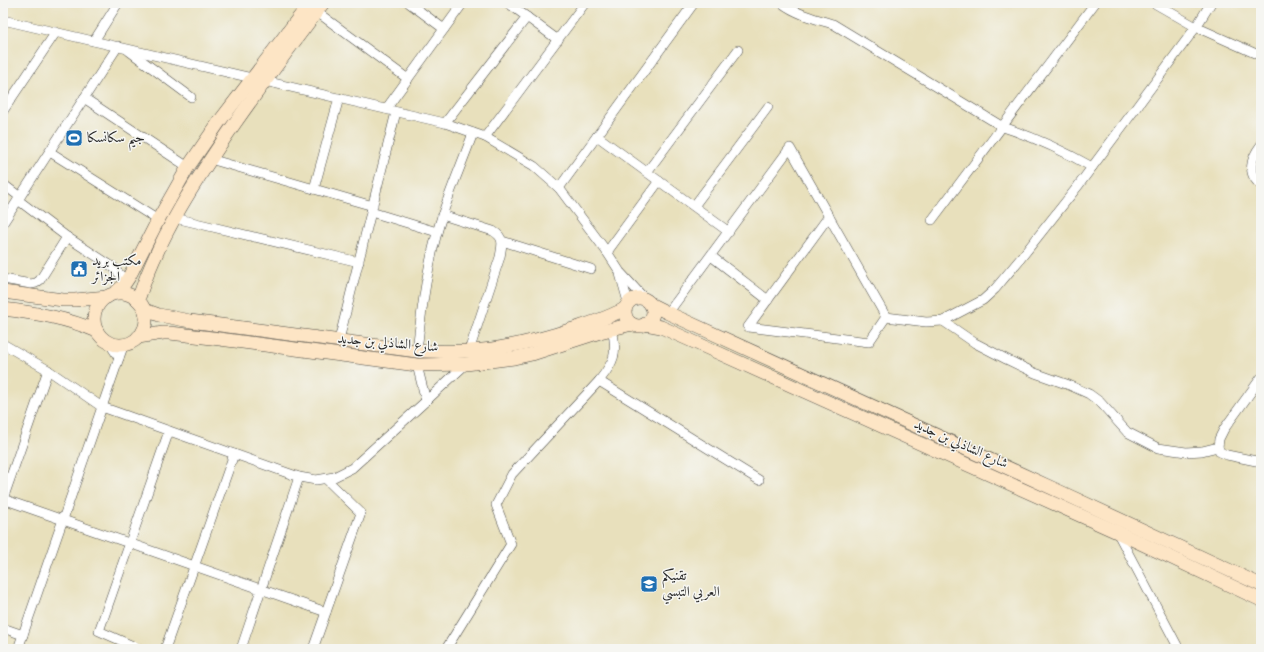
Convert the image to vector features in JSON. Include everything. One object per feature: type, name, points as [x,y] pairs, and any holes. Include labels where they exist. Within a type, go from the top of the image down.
[{"type":"main road","points":[[141,305],[146,277],[153,260],[175,218],[259,80],[312,5]]},
{"type":"main road","points":[[3,292],[63,300],[75,300],[111,295],[124,293],[132,295],[141,305],[146,317],[143,332],[134,341],[124,344],[113,343],[102,337],[95,324],[95,313],[99,304],[111,295],[127,282],[158,220],[188,167],[219,122],[259,80]]},
{"type":"main road","points":[[637,297],[647,301],[653,309],[652,316],[648,322],[638,326],[632,324],[626,319],[624,312],[626,306],[637,297]]},
{"type":"main road","name":"شارع الشاذلي بن جديد","points":[[647,301],[668,313],[1116,525],[1261,600]]},
{"type":"main road","name":"شارع الشاذلي بن جديد","points":[[141,305],[159,315],[190,321],[439,352],[469,351],[502,346],[553,335],[611,316],[626,306]]},
{"type":"main road","points":[[3,308],[67,320],[98,331]]},
{"type":"main road","name":"شارع الشاذلي بن جديد","points":[[138,337],[163,333],[179,334],[416,365],[466,364],[514,358],[632,324]]},
{"type":"main road","name":"شارع الشاذلي بن جديد","points":[[645,324],[661,327],[1116,525],[1261,585]]},
{"type":"street","points":[[94,41],[118,3]]},
{"type":"street","points":[[409,3],[444,30]]},
{"type":"street","points":[[386,109],[463,3]]},
{"type":"street","points":[[508,3],[558,40]]},
{"type":"street","points":[[485,138],[585,3]]},
{"type":"street","points":[[559,188],[694,3]]},
{"type":"street","points":[[782,3],[786,7],[804,15],[833,24],[1003,127],[1050,145],[1092,167]]},
{"type":"street","points":[[932,220],[1095,3]]},
{"type":"street","points":[[1154,3],[1196,27],[1261,56]]},
{"type":"street","points":[[886,316],[926,322],[943,321],[982,300],[995,289],[1026,252],[1092,167],[1196,27],[1210,3]]},
{"type":"street","points":[[312,5],[408,78]]},
{"type":"street","points":[[445,123],[527,17]]},
{"type":"street","points":[[3,20],[445,123],[485,138],[534,166],[559,188],[607,252],[620,272],[647,301]]},
{"type":"street","points":[[3,111],[56,32]]},
{"type":"street","points":[[122,48],[191,97]]},
{"type":"street","points":[[3,223],[84,98],[122,48]]},
{"type":"street","points":[[647,172],[738,50]]},
{"type":"street","points":[[84,98],[188,167]]},
{"type":"street","points":[[314,189],[339,98]]},
{"type":"street","points":[[694,206],[768,108]]},
{"type":"street","points":[[340,340],[396,112]]},
{"type":"street","points":[[417,350],[423,297],[437,232],[473,133]]},
{"type":"street","points":[[597,136],[729,232]]},
{"type":"street","points":[[1261,145],[1252,165],[1252,173],[1255,180],[1261,185]]},
{"type":"street","points":[[668,313],[790,148],[886,316]]},
{"type":"street","points":[[50,152],[158,220]]},
{"type":"street","points":[[210,159],[314,189],[437,232]]},
{"type":"street","points":[[607,252],[659,181]]},
{"type":"street","points":[[3,184],[19,199],[67,237],[113,267],[127,282]]},
{"type":"street","points":[[442,215],[493,231],[499,234],[502,242],[500,257],[469,351]]},
{"type":"street","points":[[829,216],[748,327],[869,342],[886,316]]},
{"type":"street","points":[[175,218],[359,262]]},
{"type":"street","points":[[3,280],[31,284],[36,283],[40,280],[67,237]]},
{"type":"street","points":[[502,242],[590,269]]},
{"type":"street","points":[[711,256],[768,300]]},
{"type":"street","points":[[620,272],[626,306]]},
{"type":"street","points":[[943,321],[975,343],[1006,359],[1035,373],[1069,385],[1088,394],[1100,402],[1127,432],[1158,448],[1186,452],[1202,451],[1218,446]]},
{"type":"street","points":[[446,649],[511,544],[496,505],[512,474],[599,381],[613,362],[615,341],[612,329]]},
{"type":"street","points":[[108,341],[119,358]]},
{"type":"street","points":[[3,344],[48,370],[102,407],[299,477],[316,480],[334,478],[352,468],[466,364]]},
{"type":"street","points":[[18,649],[124,344]]},
{"type":"street","points":[[416,365],[426,401]]},
{"type":"street","points":[[48,370],[3,499],[326,612]]},
{"type":"street","points":[[1261,378],[1224,429],[1219,439],[1218,446],[1220,452],[1227,455],[1261,462]]},
{"type":"street","points":[[599,381],[759,480]]},
{"type":"street","points":[[140,649],[99,631],[169,431]]},
{"type":"street","points":[[165,649],[234,454]]},
{"type":"street","points":[[241,649],[299,477]]},
{"type":"street","points":[[313,649],[361,513],[326,479]]},
{"type":"street","points":[[1116,525],[1179,649]]},
{"type":"street","points":[[3,628],[23,635]]},
{"type":"place","name":"جيم سكانسكا","points":[[74,138]]},
{"type":"place","name":"مكتب بريد الجزائر","points":[[79,269]]},
{"type":"place","name":"تقنيكم العربي التبسي","points":[[649,584]]}]
